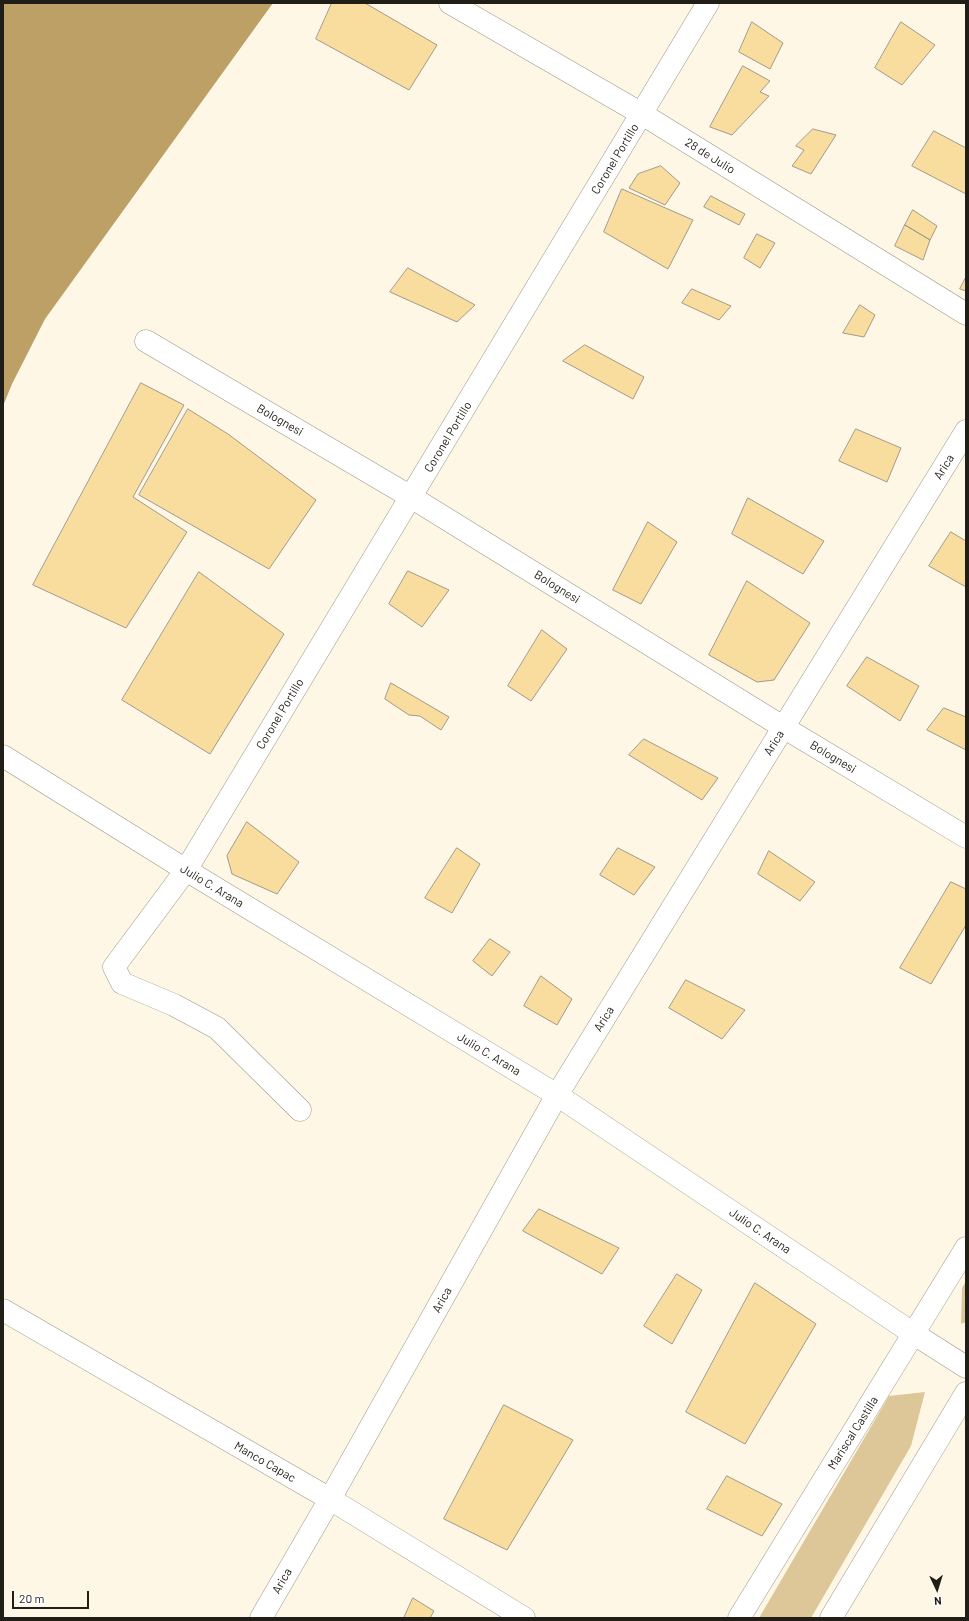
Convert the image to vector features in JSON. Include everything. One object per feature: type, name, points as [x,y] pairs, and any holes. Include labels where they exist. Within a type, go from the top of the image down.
[{"type":"street","name":"28 de Julio","points":[[450,3],[642,114],[966,314]]},
{"type":"street","name":"Coronel Portillo","points":[[300,1110],[217,1028],[174,1005],[122,984],[114,967],[186,870],[708,3]]},
{"type":"street","name":"Bolognesi","points":[[146,341],[411,497],[783,727],[966,838]]},
{"type":"street","name":"Arica","points":[[261,1618],[330,1499],[557,1095],[966,431]]},
{"type":"street","name":"Julio C. Arana","points":[[3,756],[186,870],[557,1095],[914,1334],[966,1367]]},
{"type":"street","name":"Mariscal Castilla","points":[[739,1618],[966,1248]]},
{"type":"street","name":"Manco Capac","points":[[3,1310],[330,1499],[524,1618]]},
{"type":"street","points":[[831,1618],[966,1392]]},
{"type":"shaded area","points":[[3,3],[273,3],[45,319],[12,384],[3,406]]},
{"type":"shaded area","points":[[966,1281],[966,1322],[961,1324],[962,1288]]},
{"type":"shaded area","points":[[925,1392],[911,1446],[811,1618],[759,1618],[889,1396]]},
{"type":"building","points":[[332,3],[365,3],[437,45],[409,90],[316,39]]},
{"type":"building","points":[[752,22],[783,43],[770,69],[739,52]]},
{"type":"building","points":[[901,22],[935,45],[902,85],[875,68]]},
{"type":"building","points":[[743,66],[770,81],[760,92],[769,96],[732,135],[710,127]]},
{"type":"building","points":[[813,129],[836,135],[811,174],[792,166],[804,150],[796,146]]},
{"type":"building","points":[[934,131],[966,148],[966,194],[912,166]]},
{"type":"building","points":[[661,166],[680,183],[665,205],[629,188],[638,174]]},
{"type":"building","points":[[622,189],[693,220],[668,269],[604,232]]},
{"type":"building","points":[[711,196],[745,214],[739,225],[704,207]]},
{"type":"building","points":[[913,210],[937,226],[930,240],[905,225]]},
{"type":"building","points":[[905,225],[930,240],[923,260],[895,246]]},
{"type":"building","points":[[757,234],[775,243],[760,268],[744,258]]},
{"type":"building","points":[[408,268],[475,305],[457,322],[390,292]]},
{"type":"building","points":[[966,277],[966,291],[960,289]]},
{"type":"building","points":[[692,289],[731,306],[719,320],[682,303]]},
{"type":"building","points":[[860,305],[875,315],[864,337],[843,333]]},
{"type":"building","points":[[585,345],[644,377],[633,399],[563,361]]},
{"type":"building","points":[[141,383],[184,405],[133,497],[187,532],[126,628],[33,585]]},
{"type":"building","points":[[188,409],[228,434],[316,500],[269,569],[139,495]]},
{"type":"building","points":[[856,429],[901,448],[887,482],[839,461]]},
{"type":"building","points":[[748,498],[824,541],[803,574],[732,534]]},
{"type":"building","points":[[648,522],[677,542],[641,604],[613,590]]},
{"type":"building","points":[[951,532],[966,541],[966,587],[929,566]]},
{"type":"building","points":[[408,571],[449,590],[422,627],[389,604]]},
{"type":"building","points":[[199,572],[284,634],[210,754],[122,700]]},
{"type":"building","points":[[747,581],[810,623],[774,680],[757,682],[709,655]]},
{"type":"building","points":[[542,630],[567,649],[531,701],[508,686]]},
{"type":"building","points":[[867,657],[919,686],[900,721],[847,686]]},
{"type":"building","points":[[391,683],[449,717],[441,730],[420,716],[409,715],[385,699]]},
{"type":"building","points":[[944,708],[966,717],[966,750],[927,730]]},
{"type":"building","points":[[644,739],[718,778],[702,800],[629,755]]},
{"type":"building","points":[[247,822],[299,862],[277,894],[232,874],[227,856]]},
{"type":"building","points":[[457,848],[480,864],[452,913],[425,898]]},
{"type":"building","points":[[618,848],[655,867],[634,895],[600,875]]},
{"type":"building","points":[[769,851],[815,882],[800,901],[758,874]]},
{"type":"building","points":[[951,882],[966,889],[966,925],[931,984],[900,968]]},
{"type":"building","points":[[490,939],[510,952],[492,976],[473,961]]},
{"type":"building","points":[[541,976],[572,999],[557,1025],[524,1006]]},
{"type":"building","points":[[686,980],[745,1010],[722,1039],[669,1008]]},
{"type":"building","points":[[539,1209],[619,1248],[602,1274],[523,1231]]},
{"type":"building","points":[[677,1274],[702,1290],[672,1344],[644,1326]]},
{"type":"building","points":[[755,1283],[816,1324],[745,1444],[686,1412]]},
{"type":"building","points":[[504,1405],[573,1440],[507,1550],[444,1519]]},
{"type":"building","points":[[727,1476],[782,1504],[762,1536],[707,1509]]},
{"type":"building","points":[[413,1598],[434,1611],[430,1618],[404,1618]]}]
